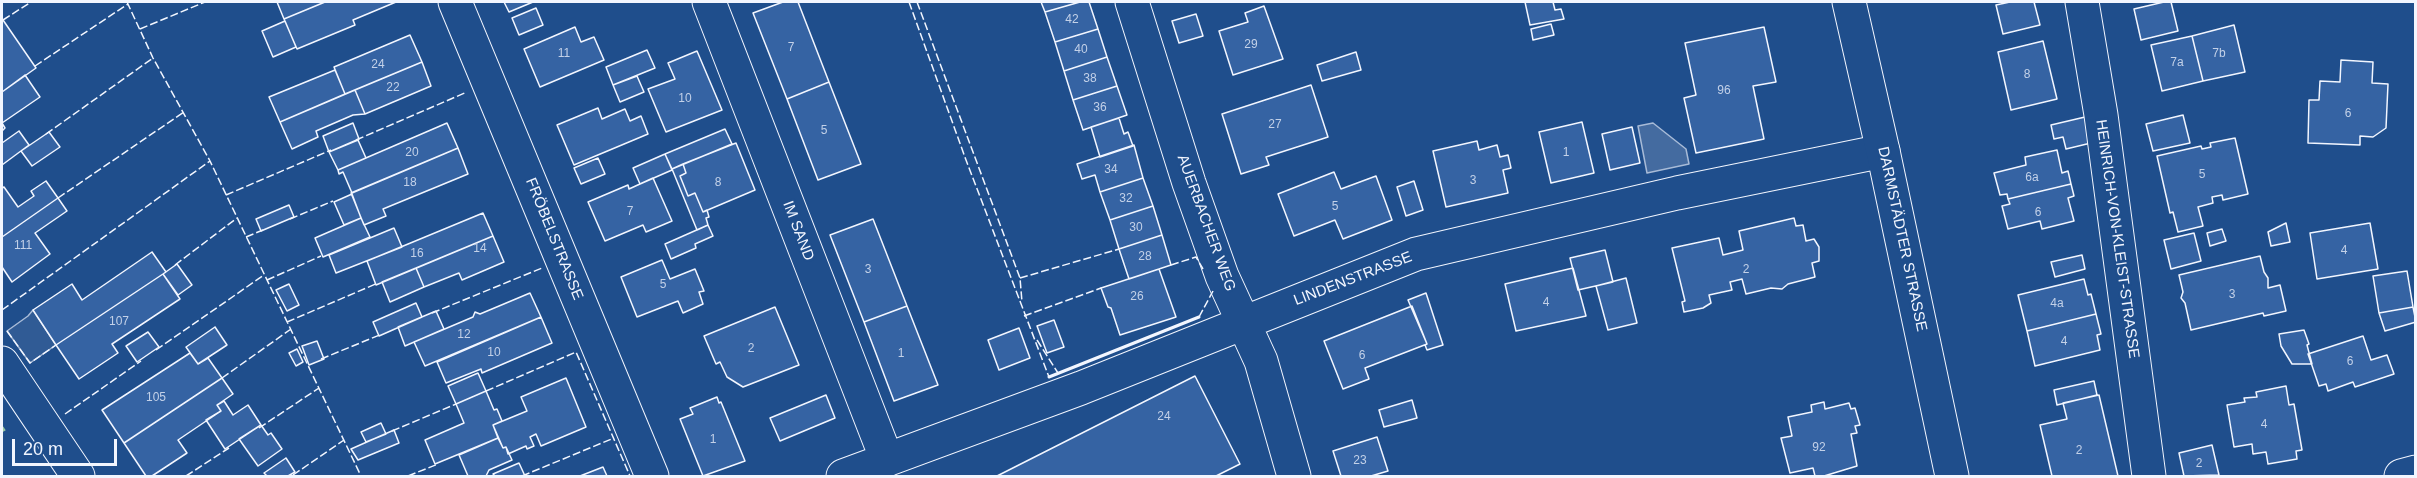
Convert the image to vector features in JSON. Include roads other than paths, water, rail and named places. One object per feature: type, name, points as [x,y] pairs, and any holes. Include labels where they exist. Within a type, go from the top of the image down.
[{"type":"street","name":"FRÖBELSTRASSE","points":[[455,2],[652,477]]},
{"type":"street","name":"IM SAND","points":[[709,2],[886,460]]},
{"type":"street","name":"AUERBACHER WEG","points":[[1132,2],[1222,276],[1261,361],[1294,477]]},
{"type":"street","name":"DARMSTÄDTER STRASSE","points":[[1849,2],[1952,477]]},
{"type":"street","name":"HEINRICH-VON-KLEIST-STRASSE","points":[[2082,2],[2101,115],[2149,477]]},
{"type":"street","name":"LINDENSTRASSE","points":[[843,477],[1081,388],[1416,254],[1677,193],[1883,152]]},
{"type":"street","points":[[2,363],[78,477]]},
{"type":"street","points":[[2401,477],[2415,472]]}]
